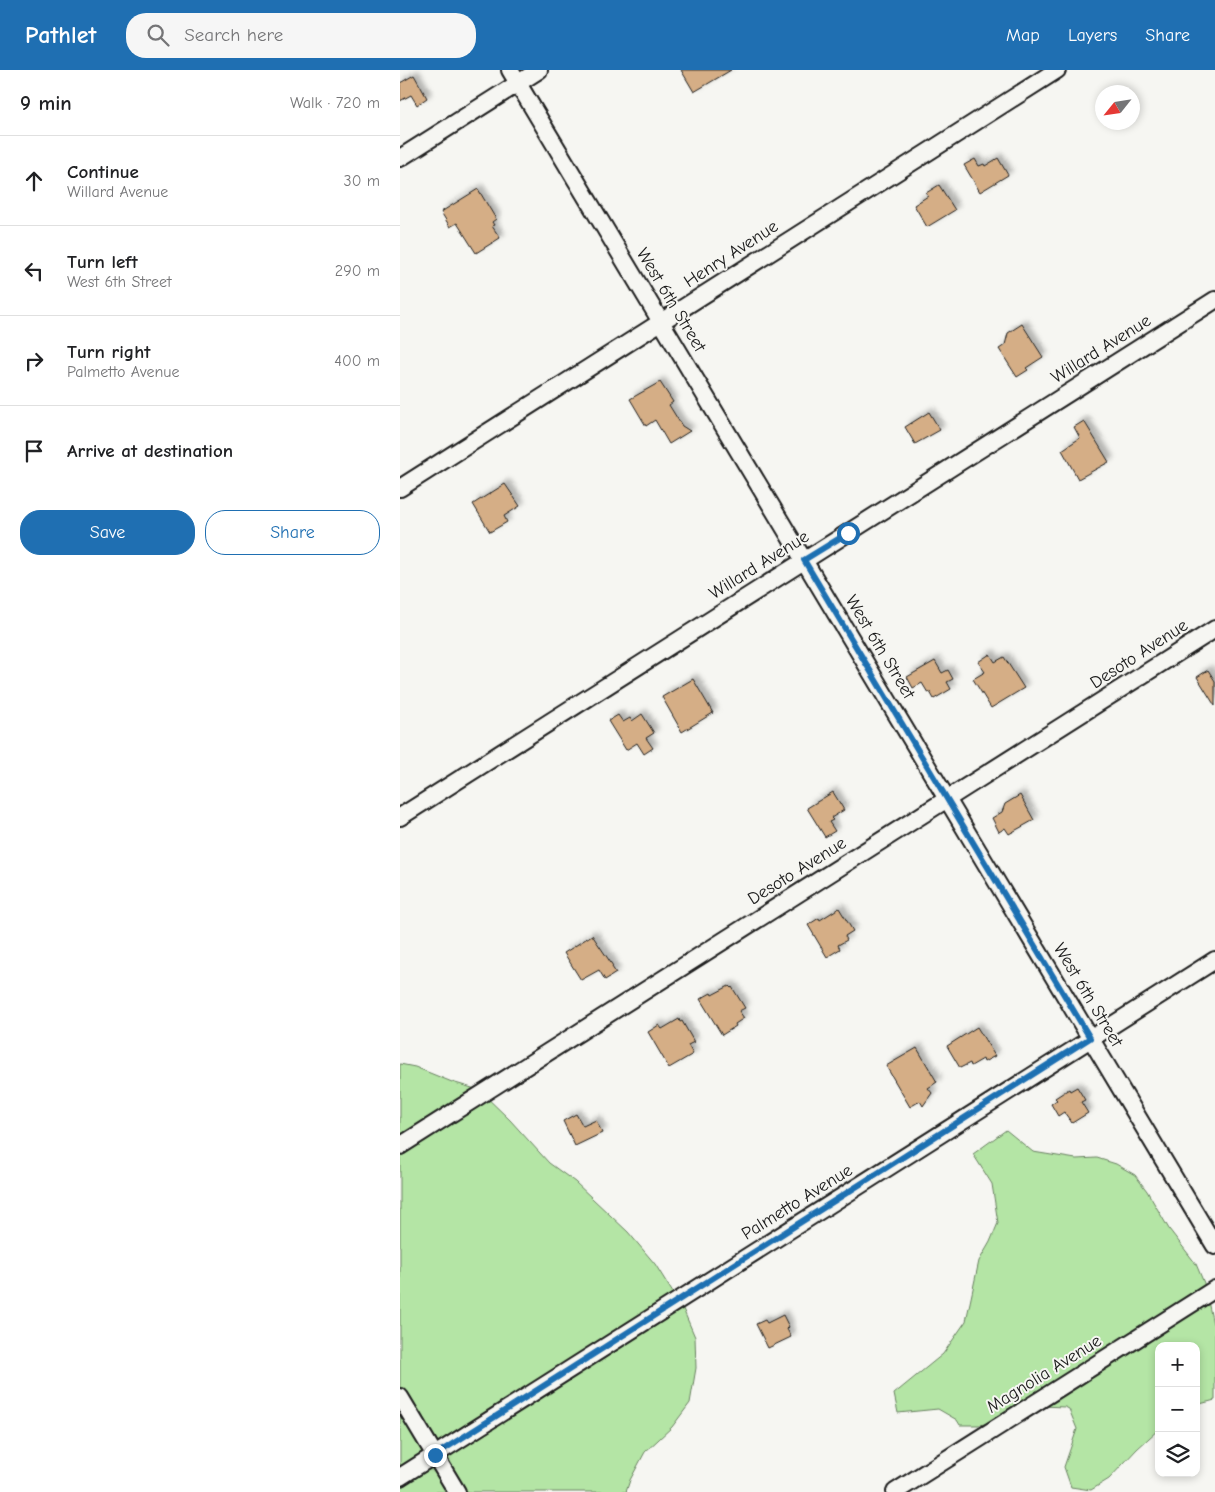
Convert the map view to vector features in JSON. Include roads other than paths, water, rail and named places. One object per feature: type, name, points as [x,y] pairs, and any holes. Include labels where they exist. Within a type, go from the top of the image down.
[{"type":"street","points":[[400,158],[514,77],[540,70]]},
{"type":"street","name":"Henry Avenue","points":[[400,488],[1057,70]]},
{"type":"street","name":"West 6th Street","points":[[514,77],[1215,1246]]},
{"type":"street","name":"Willard Avenue","points":[[400,817],[1215,300]]},
{"type":"street","name":"Desoto Avenue","points":[[400,1146],[1215,629]]},
{"type":"street","name":"Palmetto Avenue","points":[[400,1477],[1215,960]]},
{"type":"street","name":"Magnolia Avenue","points":[[895,1492],[1215,1289]]},
{"type":"street","points":[[400,1396],[457,1492]]}]
